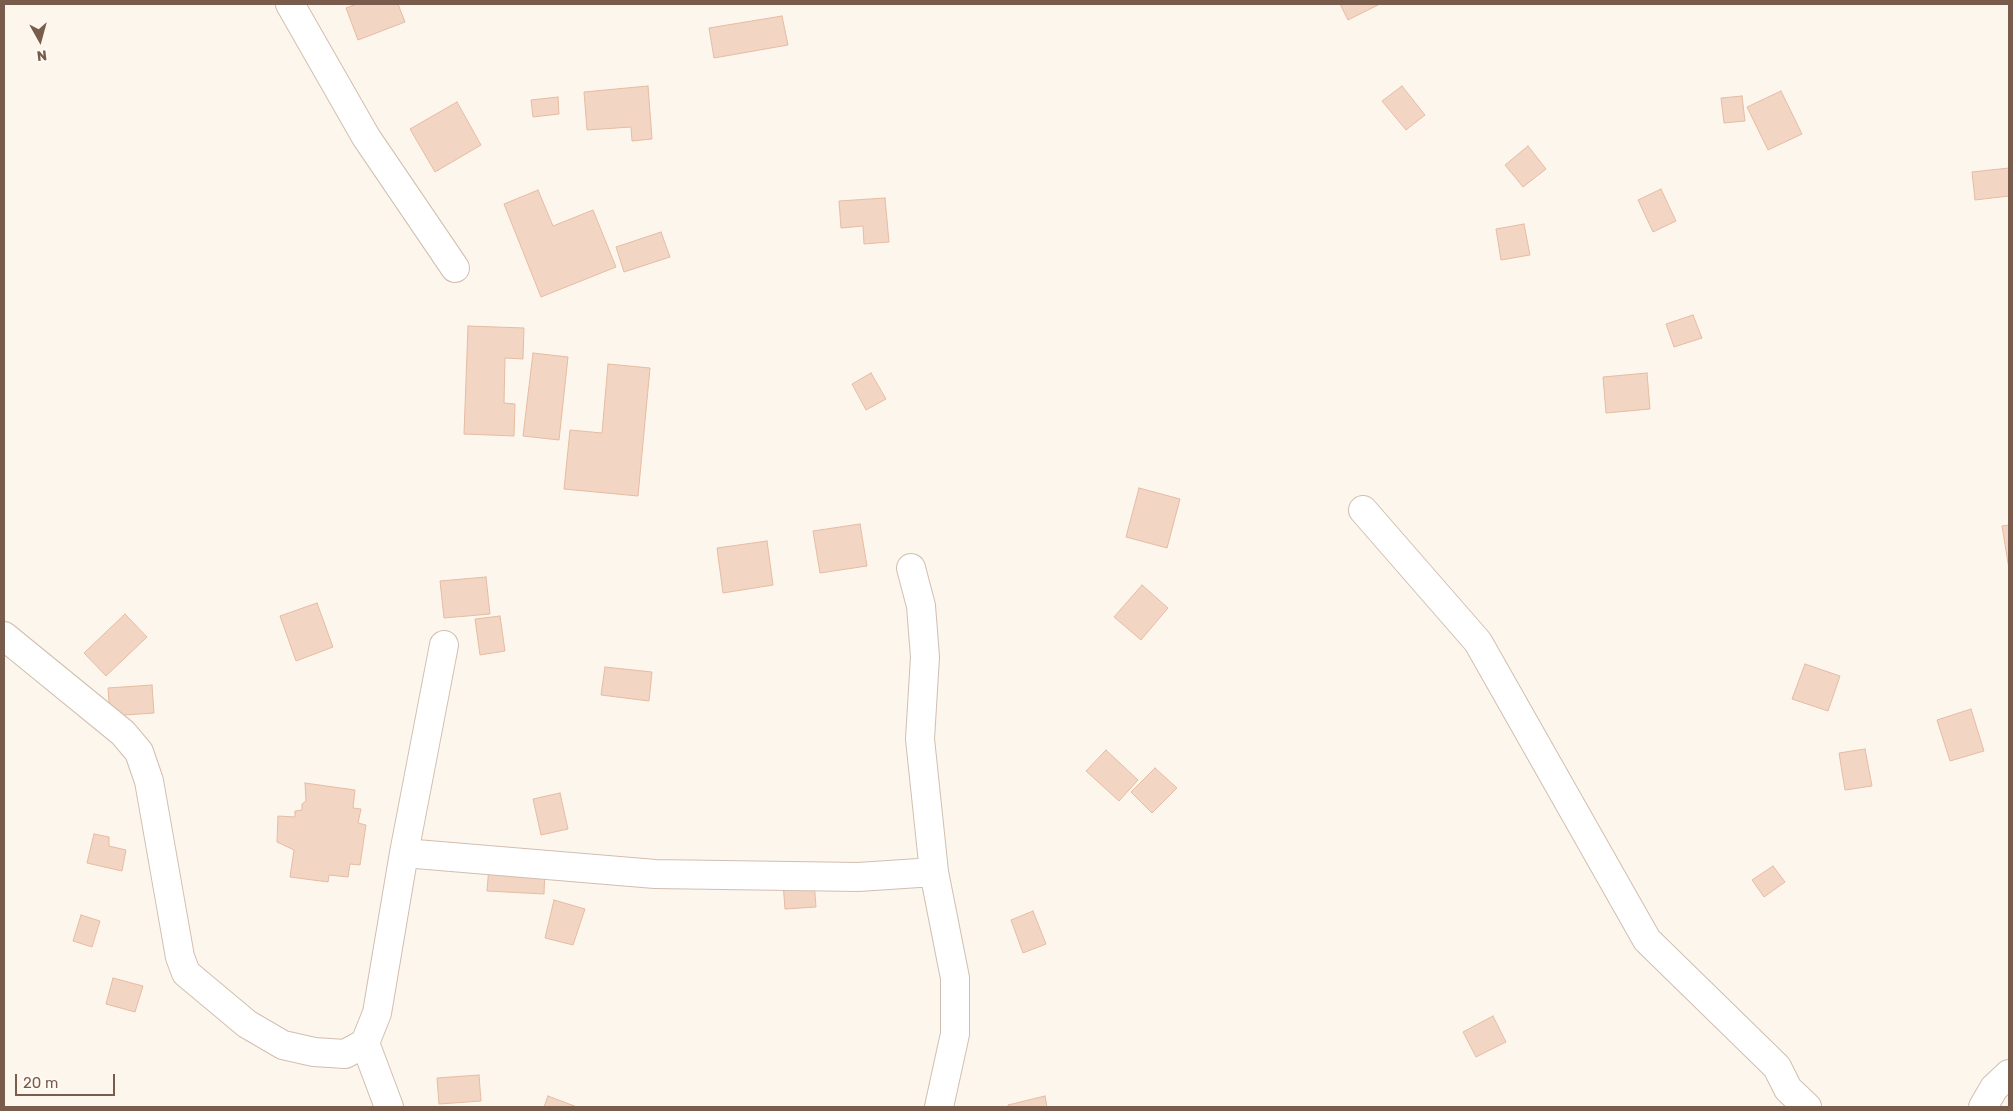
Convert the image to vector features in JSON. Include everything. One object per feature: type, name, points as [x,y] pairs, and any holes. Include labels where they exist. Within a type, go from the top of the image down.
[{"type":"street","points":[[290,4],[366,137],[454,268]]},
{"type":"street","points":[[1363,510],[1478,642],[1647,940],[1776,1067],[1788,1089],[1807,1107]]},
{"type":"street","points":[[911,568],[921,606],[925,657],[920,739],[934,872],[955,978],[956,1034],[947,1080],[939,1107]]},
{"type":"street","points":[[4,636],[123,733],[139,752],[149,781],[180,957],[186,973],[247,1024],[283,1045],[314,1052],[345,1054],[365,1043],[377,1013],[404,853],[444,645]]},
{"type":"street","points":[[404,853],[655,874],[858,877],[934,872]]},
{"type":"street","points":[[365,1043],[389,1107]]},
{"type":"street","points":[[1983,1107],[1994,1088],[2009,1074]]},
{"type":"building","points":[[357,4],[398,4],[405,22],[358,40],[346,8]]},
{"type":"building","points":[[1340,4],[1380,4],[1348,20]]},
{"type":"building","points":[[782,16],[788,45],[714,58],[709,28]]},
{"type":"building","points":[[648,86],[652,139],[632,141],[631,127],[587,130],[584,92]]},
{"type":"building","points":[[1402,86],[1425,115],[1406,130],[1382,101]]},
{"type":"building","points":[[1781,91],[1802,134],[1768,150],[1747,107]]},
{"type":"building","points":[[1742,96],[1745,121],[1724,123],[1721,98]]},
{"type":"building","points":[[558,97],[559,114],[533,117],[531,100]]},
{"type":"building","points":[[457,102],[481,145],[435,172],[410,129]]},
{"type":"building","points":[[1528,146],[1546,169],[1523,187],[1505,165]]},
{"type":"building","points":[[2009,168],[2009,196],[1975,200],[1972,172]]},
{"type":"building","points":[[1661,189],[1676,221],[1653,232],[1638,200]]},
{"type":"building","points":[[538,190],[553,226],[593,210],[616,267],[541,297],[504,204]]},
{"type":"building","points":[[885,198],[889,242],[864,244],[863,226],[841,228],[839,201]]},
{"type":"building","points":[[1524,224],[1530,255],[1501,260],[1496,229]]},
{"type":"building","points":[[661,232],[670,257],[624,272],[616,247]]},
{"type":"building","points":[[1693,315],[1702,338],[1674,347],[1666,324]]},
{"type":"building","points":[[468,326],[524,328],[523,359],[505,358],[504,403],[515,404],[514,436],[464,434]]},
{"type":"building","points":[[533,353],[568,357],[559,440],[523,436]]},
{"type":"building","points":[[608,364],[650,368],[638,496],[564,489],[570,430],[602,433]]},
{"type":"building","points":[[871,373],[886,399],[866,410],[852,384]]},
{"type":"building","points":[[1647,373],[1650,409],[1606,413],[1603,377]]},
{"type":"building","points":[[1139,488],[1180,499],[1167,548],[1126,537]]},
{"type":"building","points":[[860,524],[867,566],[820,573],[813,531]]},
{"type":"building","points":[[2009,525],[2009,569],[2002,526]]},
{"type":"building","points":[[767,541],[773,585],[723,593],[717,548]]},
{"type":"building","points":[[486,577],[490,614],[444,618],[440,581]]},
{"type":"building","points":[[1142,585],[1168,608],[1141,640],[1114,617]]},
{"type":"building","points":[[317,603],[333,647],[296,661],[280,616]]},
{"type":"building","points":[[125,614],[147,637],[106,676],[84,653]]},
{"type":"building","points":[[500,616],[505,651],[480,655],[475,619]]},
{"type":"building","points":[[1805,664],[1840,676],[1828,711],[1792,699]]},
{"type":"building","points":[[605,667],[652,672],[649,701],[601,695]]},
{"type":"building","points":[[152,685],[154,713],[110,716],[108,688]]},
{"type":"building","points":[[1971,709],[1984,751],[1950,761],[1937,720]]},
{"type":"building","points":[[1865,749],[1872,786],[1845,790],[1839,753]]},
{"type":"building","points":[[1106,750],[1138,780],[1119,801],[1086,771]]},
{"type":"building","points":[[1155,768],[1177,788],[1152,813],[1131,792]]},
{"type":"building","points":[[305,783],[355,790],[353,808],[361,809],[358,823],[366,825],[360,865],[350,864],[348,877],[329,875],[328,882],[290,877],[294,850],[277,842],[278,816],[295,817],[295,811],[302,810],[302,804],[306,801]]},
{"type":"building","points":[[560,793],[568,829],[541,835],[533,799]]},
{"type":"building","points":[[94,834],[109,837],[109,846],[126,850],[122,871],[87,863]]},
{"type":"building","points":[[489,866],[545,869],[544,894],[487,891]]},
{"type":"building","points":[[1773,866],[1785,882],[1764,897],[1752,880]]},
{"type":"building","points":[[814,881],[816,907],[785,909],[783,883]]},
{"type":"building","points":[[554,900],[585,909],[573,945],[545,938]]},
{"type":"building","points":[[1033,911],[1046,944],[1023,953],[1011,920]]},
{"type":"building","points":[[81,915],[100,921],[92,947],[73,941]]},
{"type":"building","points":[[113,978],[143,986],[135,1012],[106,1004]]},
{"type":"building","points":[[1493,1016],[1506,1042],[1476,1057],[1463,1032]]},
{"type":"building","points":[[479,1075],[481,1101],[439,1104],[437,1078]]},
{"type":"building","points":[[548,1096],[577,1107],[544,1107]]},
{"type":"building","points":[[1045,1096],[1047,1107],[1008,1107],[1008,1105]]}]
